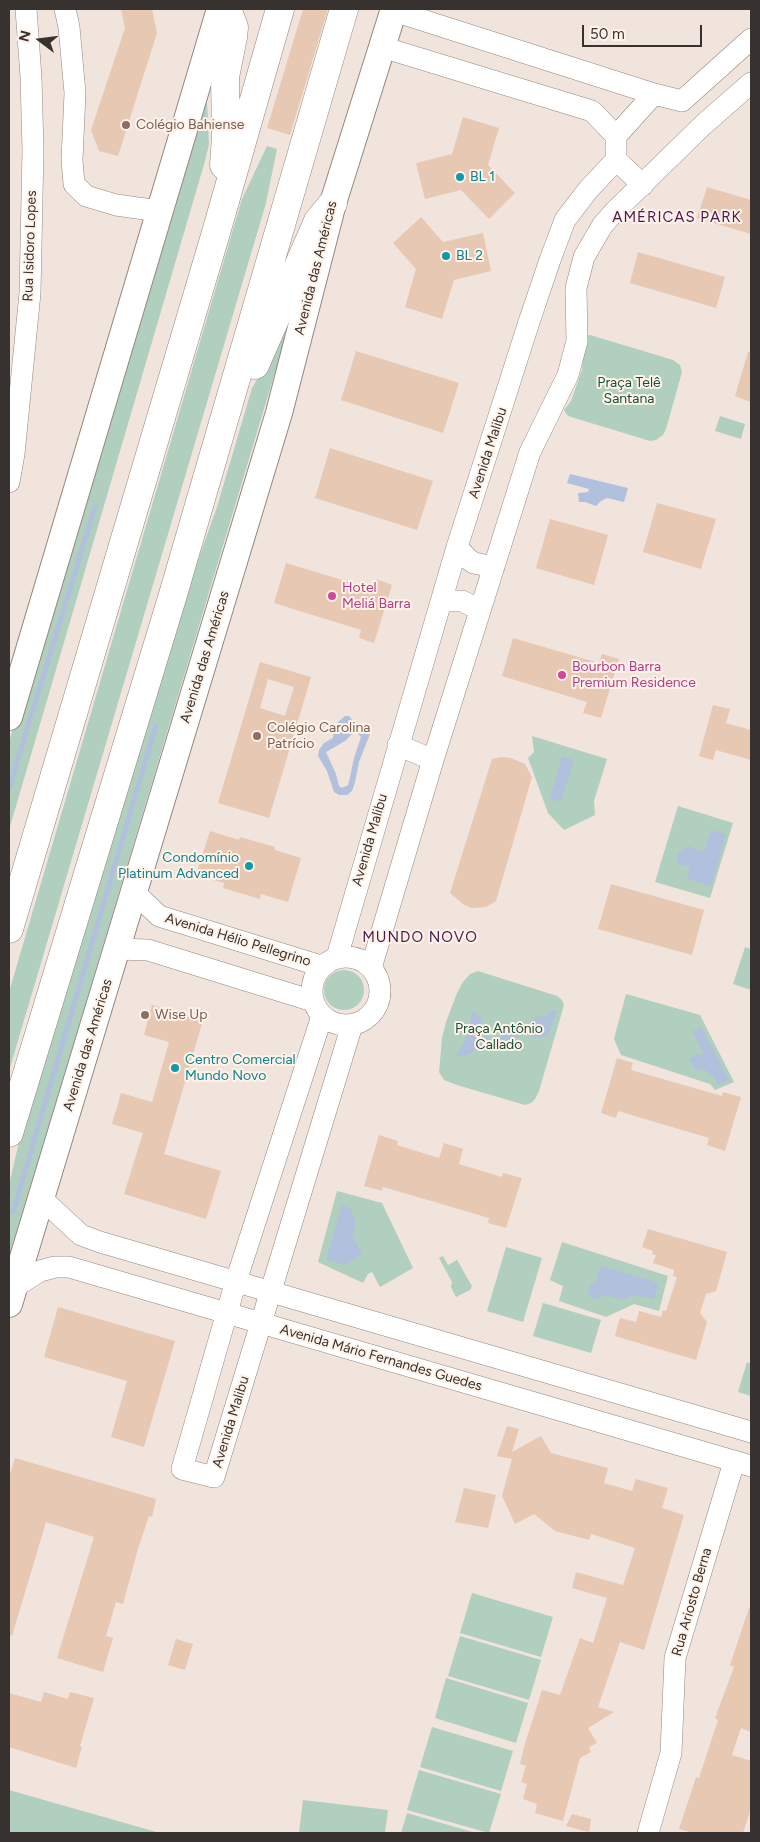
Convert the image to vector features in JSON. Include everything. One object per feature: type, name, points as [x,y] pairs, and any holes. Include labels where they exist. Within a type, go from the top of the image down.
[{"type":"highway","points":[[215,236],[217,195],[226,158],[225,77],[234,37],[234,27],[227,9]]},
{"type":"highway","points":[[9,929],[215,236],[280,9]]},
{"type":"highway","points":[[9,1133],[172,598],[344,9]]},
{"type":"highway","points":[[224,420],[244,390],[318,221],[332,202]]},
{"type":"main road","points":[[9,717],[220,9]]},
{"type":"main road","name":"Avenida das Américas","points":[[11,1296],[279,413],[332,202],[394,10]]},
{"type":"street","name":"Rua Isidoro Lopes","points":[[9,482],[14,454],[30,293],[33,150],[31,78],[26,9]]},
{"type":"street","points":[[66,9],[75,93],[72,160],[74,184],[86,196],[116,205],[159,211]]},
{"type":"street","points":[[394,10],[654,94],[682,101],[703,125]]},
{"type":"street","points":[[682,101],[751,39]]},
{"type":"street","points":[[382,46],[592,111],[616,136]]},
{"type":"street","points":[[371,968],[433,760],[530,452],[568,375],[577,341],[576,288],[584,257],[602,226],[703,125],[751,83]]},
{"type":"street","points":[[643,185],[616,160],[616,136],[654,94]]},
{"type":"street","name":"Avenida Malibu","points":[[329,962],[398,745],[457,547],[550,260],[565,220],[588,190],[616,160]]},
{"type":"street","points":[[457,547],[474,563],[494,568]]},
{"type":"street","points":[[442,601],[462,601],[480,610]]},
{"type":"street","points":[[398,745],[433,760]]},
{"type":"street","name":"Avenida Hélio Pellegrino","points":[[134,892],[159,916],[329,962]]},
{"type":"street","points":[[117,949],[148,950],[317,1009],[336,1024],[352,1025],[367,1018],[372,1013],[379,1000],[380,985],[375,973],[366,962],[352,956],[329,962],[312,981],[311,991],[317,1009]]},
{"type":"street","name":"Avenida Malibu","points":[[317,1009],[182,1469],[214,1477],[352,1025]]},
{"type":"street","points":[[41,1198],[81,1235],[100,1242],[751,1432]]},
{"type":"street","name":"Avenida Mário Fernandes Guedes","points":[[11,1296],[40,1271],[54,1267],[68,1267],[742,1464]]},
{"type":"street","name":"Rua Ariosto Berna","points":[[648,1833],[671,1753],[675,1658],[742,1464]]},
{"type":"green space","points":[[206,81],[209,144],[205,161],[9,830],[9,742]]},
{"type":"green space","points":[[267,146],[277,149],[266,203],[9,1071],[9,992],[242,199]]},
{"type":"green space","points":[[288,329],[9,1259],[9,1185],[25,1116],[177,619],[217,507],[252,388]]},
{"type":"green space","name":"Praça Telê Santana","points":[[590,335],[673,360],[680,365],[682,372],[666,429],[663,435],[656,440],[650,441],[568,416],[564,410],[571,401],[582,370],[585,336]]},
{"type":"green space","points":[[720,416],[745,424],[741,439],[715,431]]},
{"type":"green space","points":[[532,736],[607,759],[594,801],[595,815],[564,830],[548,813],[528,758],[534,752]]},
{"type":"green space","points":[[678,806],[733,823],[710,898],[655,882]]},
{"type":"green space","points":[[745,947],[751,949],[751,990],[733,984]]},
{"type":"green space","points":[[348,970],[355,973],[361,979],[364,990],[363,998],[355,1007],[348,1010],[340,1010],[333,1007],[325,998],[324,986],[327,979],[336,971]]},
{"type":"green space","name":"Praça Antônio Callado","points":[[478,971],[557,996],[562,1000],[564,1005],[539,1091],[531,1103],[525,1105],[457,1085],[444,1080],[439,1072],[442,1038],[457,993],[470,974]]},
{"type":"green space","points":[[626,994],[700,1015],[734,1082],[715,1090],[710,1084],[621,1055],[614,1039]]},
{"type":"green space","points":[[337,1191],[382,1203],[413,1268],[380,1287],[372,1272],[368,1274],[363,1283],[318,1262]]},
{"type":"green space","points":[[562,1242],[668,1276],[659,1311],[634,1304],[606,1317],[559,1301],[563,1286],[550,1280]]},
{"type":"green space","points":[[506,1247],[542,1258],[523,1322],[487,1311]]},
{"type":"green space","points":[[443,1256],[448,1265],[457,1260],[472,1286],[470,1290],[456,1297],[451,1287],[452,1282],[439,1258]]},
{"type":"green space","points":[[543,1303],[601,1320],[591,1353],[533,1336]]},
{"type":"green space","points":[[747,1362],[751,1364],[751,1396],[738,1392]]},
{"type":"green space","points":[[472,1593],[553,1617],[541,1657],[460,1633]]},
{"type":"green space","points":[[460,1636],[541,1660],[529,1700],[448,1676]]},
{"type":"green space","points":[[446,1678],[528,1703],[516,1743],[435,1718]]},
{"type":"green space","points":[[432,1727],[513,1751],[501,1791],[420,1767]]},
{"type":"green space","points":[[419,1770],[501,1794],[489,1833],[407,1810]]},
{"type":"green space","points":[[9,1790],[160,1833],[9,1833]]},
{"type":"green space","points":[[303,1800],[388,1810],[385,1833],[299,1833]]},
{"type":"green space","points":[[407,1813],[476,1833],[401,1833]]},
{"type":"water","points":[[570,474],[628,488],[624,502],[607,498],[596,506],[579,502],[578,493],[588,492],[589,489],[567,483]]},
{"type":"water","points":[[345,716],[349,716],[355,724],[367,729],[370,734],[359,762],[352,791],[347,795],[339,795],[334,792],[327,771],[318,756],[319,750],[324,743],[333,738],[333,731],[337,723]],"holes":[[[357,733],[361,737],[348,785],[342,788],[339,786],[326,752],[345,741],[352,734]]]},
{"type":"water","points":[[562,756],[574,760],[561,802],[550,799]]},
{"type":"water","points":[[711,830],[726,834],[711,886],[687,879],[690,867],[676,863],[679,851],[691,846],[693,849],[704,852]]},
{"type":"water","points":[[557,1010],[549,1033],[546,1036],[534,1038],[528,1035],[519,1035],[512,1042],[486,1044],[462,1057],[456,1055],[463,1045],[469,1030],[472,1011],[481,1017],[482,1035],[493,1040],[499,1039],[512,1026],[529,1025],[536,1017],[545,1016]]},
{"type":"water","points":[[701,1027],[729,1080],[718,1085],[712,1074],[709,1075],[706,1070],[703,1071],[702,1068],[696,1071],[689,1059],[697,1054],[699,1056],[704,1053],[692,1032]]},
{"type":"water","points":[[342,1205],[350,1208],[356,1222],[352,1235],[362,1254],[345,1265],[326,1259]]},
{"type":"water","points":[[601,1266],[659,1283],[654,1299],[636,1295],[622,1300],[606,1295],[595,1299],[591,1297],[587,1292],[590,1284],[596,1282]]},
{"type":"building","points":[[121,9],[152,9],[157,33],[118,156],[99,151],[91,130],[125,28]]},
{"type":"building","points":[[303,9],[328,9],[290,135],[267,128]]},
{"type":"building","name":"BL 1","points":[[463,117],[499,128],[488,165],[515,193],[489,219],[461,190],[425,199],[416,163],[452,154]]},
{"type":"building","points":[[707,187],[751,200],[751,234],[697,218]]},
{"type":"building","name":"BL 2","points":[[421,217],[443,242],[483,233],[491,271],[454,280],[442,319],[405,307],[416,269],[393,243]]},
{"type":"building","points":[[638,252],[725,277],[716,308],[630,283]]},
{"type":"building","points":[[356,351],[459,383],[443,433],[341,400]]},
{"type":"building","points":[[748,352],[751,352],[751,402],[735,396]]},
{"type":"building","points":[[330,448],[433,481],[417,530],[315,498]]},
{"type":"building","points":[[657,503],[716,519],[701,569],[643,552]]},
{"type":"building","points":[[550,519],[608,535],[594,585],[536,568]]},
{"type":"building","name":"Hotel Meliá Barra","points":[[286,563],[372,589],[376,579],[392,585],[374,643],[359,638],[361,630],[274,603]]},
{"type":"building","points":[[513,638],[599,663],[602,654],[619,659],[601,718],[583,713],[587,702],[502,676]]},
{"type":"building","points":[[260,662],[311,677],[269,818],[218,803]],"holes":[[[268,679],[294,687],[285,716],[260,708]]]},
{"type":"building","points":[[713,705],[730,709],[726,723],[751,730],[751,760],[716,750],[713,760],[699,756]]},
{"type":"building","points":[[501,757],[511,758],[525,764],[532,777],[496,901],[486,907],[472,908],[464,905],[450,893],[492,759]]},
{"type":"building","name":"Condomínio Platinum Advanced","points":[[210,831],[239,840],[240,837],[275,847],[275,850],[301,858],[288,902],[261,894],[260,899],[223,888],[224,883],[196,875]]},
{"type":"building","points":[[611,884],[704,910],[692,955],[598,929]]},
{"type":"building","points":[[152,1005],[203,1020],[164,1154],[221,1171],[206,1219],[124,1194],[143,1133],[112,1124],[121,1093],[152,1102],[169,1042],[144,1035]]},
{"type":"building","points":[[617,1058],[633,1063],[631,1070],[722,1096],[723,1092],[741,1097],[725,1151],[707,1145],[709,1138],[618,1111],[616,1118],[601,1113]]},
{"type":"building","points":[[379,1135],[398,1141],[397,1145],[439,1158],[444,1143],[463,1149],[459,1164],[502,1177],[503,1173],[522,1178],[506,1228],[488,1223],[489,1218],[383,1187],[382,1191],[364,1186]]},
{"type":"building","points":[[648,1229],[727,1252],[716,1291],[706,1294],[700,1313],[707,1322],[696,1360],[615,1336],[620,1318],[636,1322],[639,1311],[661,1317],[663,1310],[666,1311],[677,1277],[673,1276],[674,1270],[653,1263],[656,1255],[652,1254],[653,1251],[642,1247]]},
{"type":"building","points":[[58,1307],[175,1341],[144,1447],[111,1437],[127,1381],[44,1357]]},
{"type":"building","points":[[507,1426],[519,1429],[512,1452],[541,1436],[551,1453],[608,1468],[604,1483],[632,1491],[636,1479],[668,1488],[662,1508],[684,1515],[644,1650],[620,1642],[598,1707],[614,1712],[588,1728],[597,1743],[589,1747],[591,1752],[580,1758],[563,1821],[535,1813],[537,1804],[523,1799],[527,1784],[521,1782],[526,1766],[520,1764],[524,1747],[542,1690],[560,1695],[580,1638],[593,1643],[607,1598],[572,1588],[576,1572],[623,1585],[635,1548],[591,1534],[589,1540],[555,1531],[534,1514],[515,1524],[502,1496],[512,1459],[497,1456]]},
{"type":"building","points":[[15,1458],[156,1499],[152,1517],[149,1516],[138,1549],[123,1604],[116,1602],[106,1636],[113,1638],[103,1672],[57,1658],[94,1537],[46,1522],[12,1636],[9,1635],[9,1477]]},
{"type":"building","points":[[464,1488],[496,1495],[488,1528],[455,1522]]},
{"type":"building","points":[[749,1608],[751,1609],[751,1732],[741,1728],[732,1755],[751,1761],[751,1808],[743,1833],[693,1833],[679,1829],[696,1777],[699,1778],[718,1720],[715,1718],[734,1667],[730,1665]]},
{"type":"building","points":[[176,1639],[193,1644],[185,1670],[168,1665]]},
{"type":"building","points":[[44,1692],[68,1699],[70,1692],[94,1698],[80,1746],[82,1747],[76,1768],[9,1747],[9,1693],[41,1702]]},
{"type":"building","points":[[572,1814],[591,1819],[589,1832],[566,1826]]},
{"type":"waterway","points":[[9,788],[95,507]]},
{"type":"waterway","points":[[13,1212],[156,725]]},
{"type":"place","name":"Colégio Bahiense","points":[[126,125]]},
{"type":"place","name":"BL 1","points":[[460,177]]},
{"type":"place","name":"BL 2","points":[[446,256]]},
{"type":"place","name":"Hotel Meliá Barra","points":[[332,596]]},
{"type":"place","name":"Bourbon Barra Premium Residence","points":[[562,675]]},
{"type":"place","name":"Colégio Carolina Patrício","points":[[257,736]]},
{"type":"place","name":"Condomínio Platinum Advanced","points":[[249,866]]},
{"type":"place","name":"Wise Up","points":[[145,1015]]},
{"type":"place","name":"Centro Comercial Mundo Novo","points":[[175,1068]]},
{"type":"district","name":"AMÉRICAS PARK","points":[[677,218]]},
{"type":"district","name":"MUNDO NOVO","points":[[420,938]]}]
